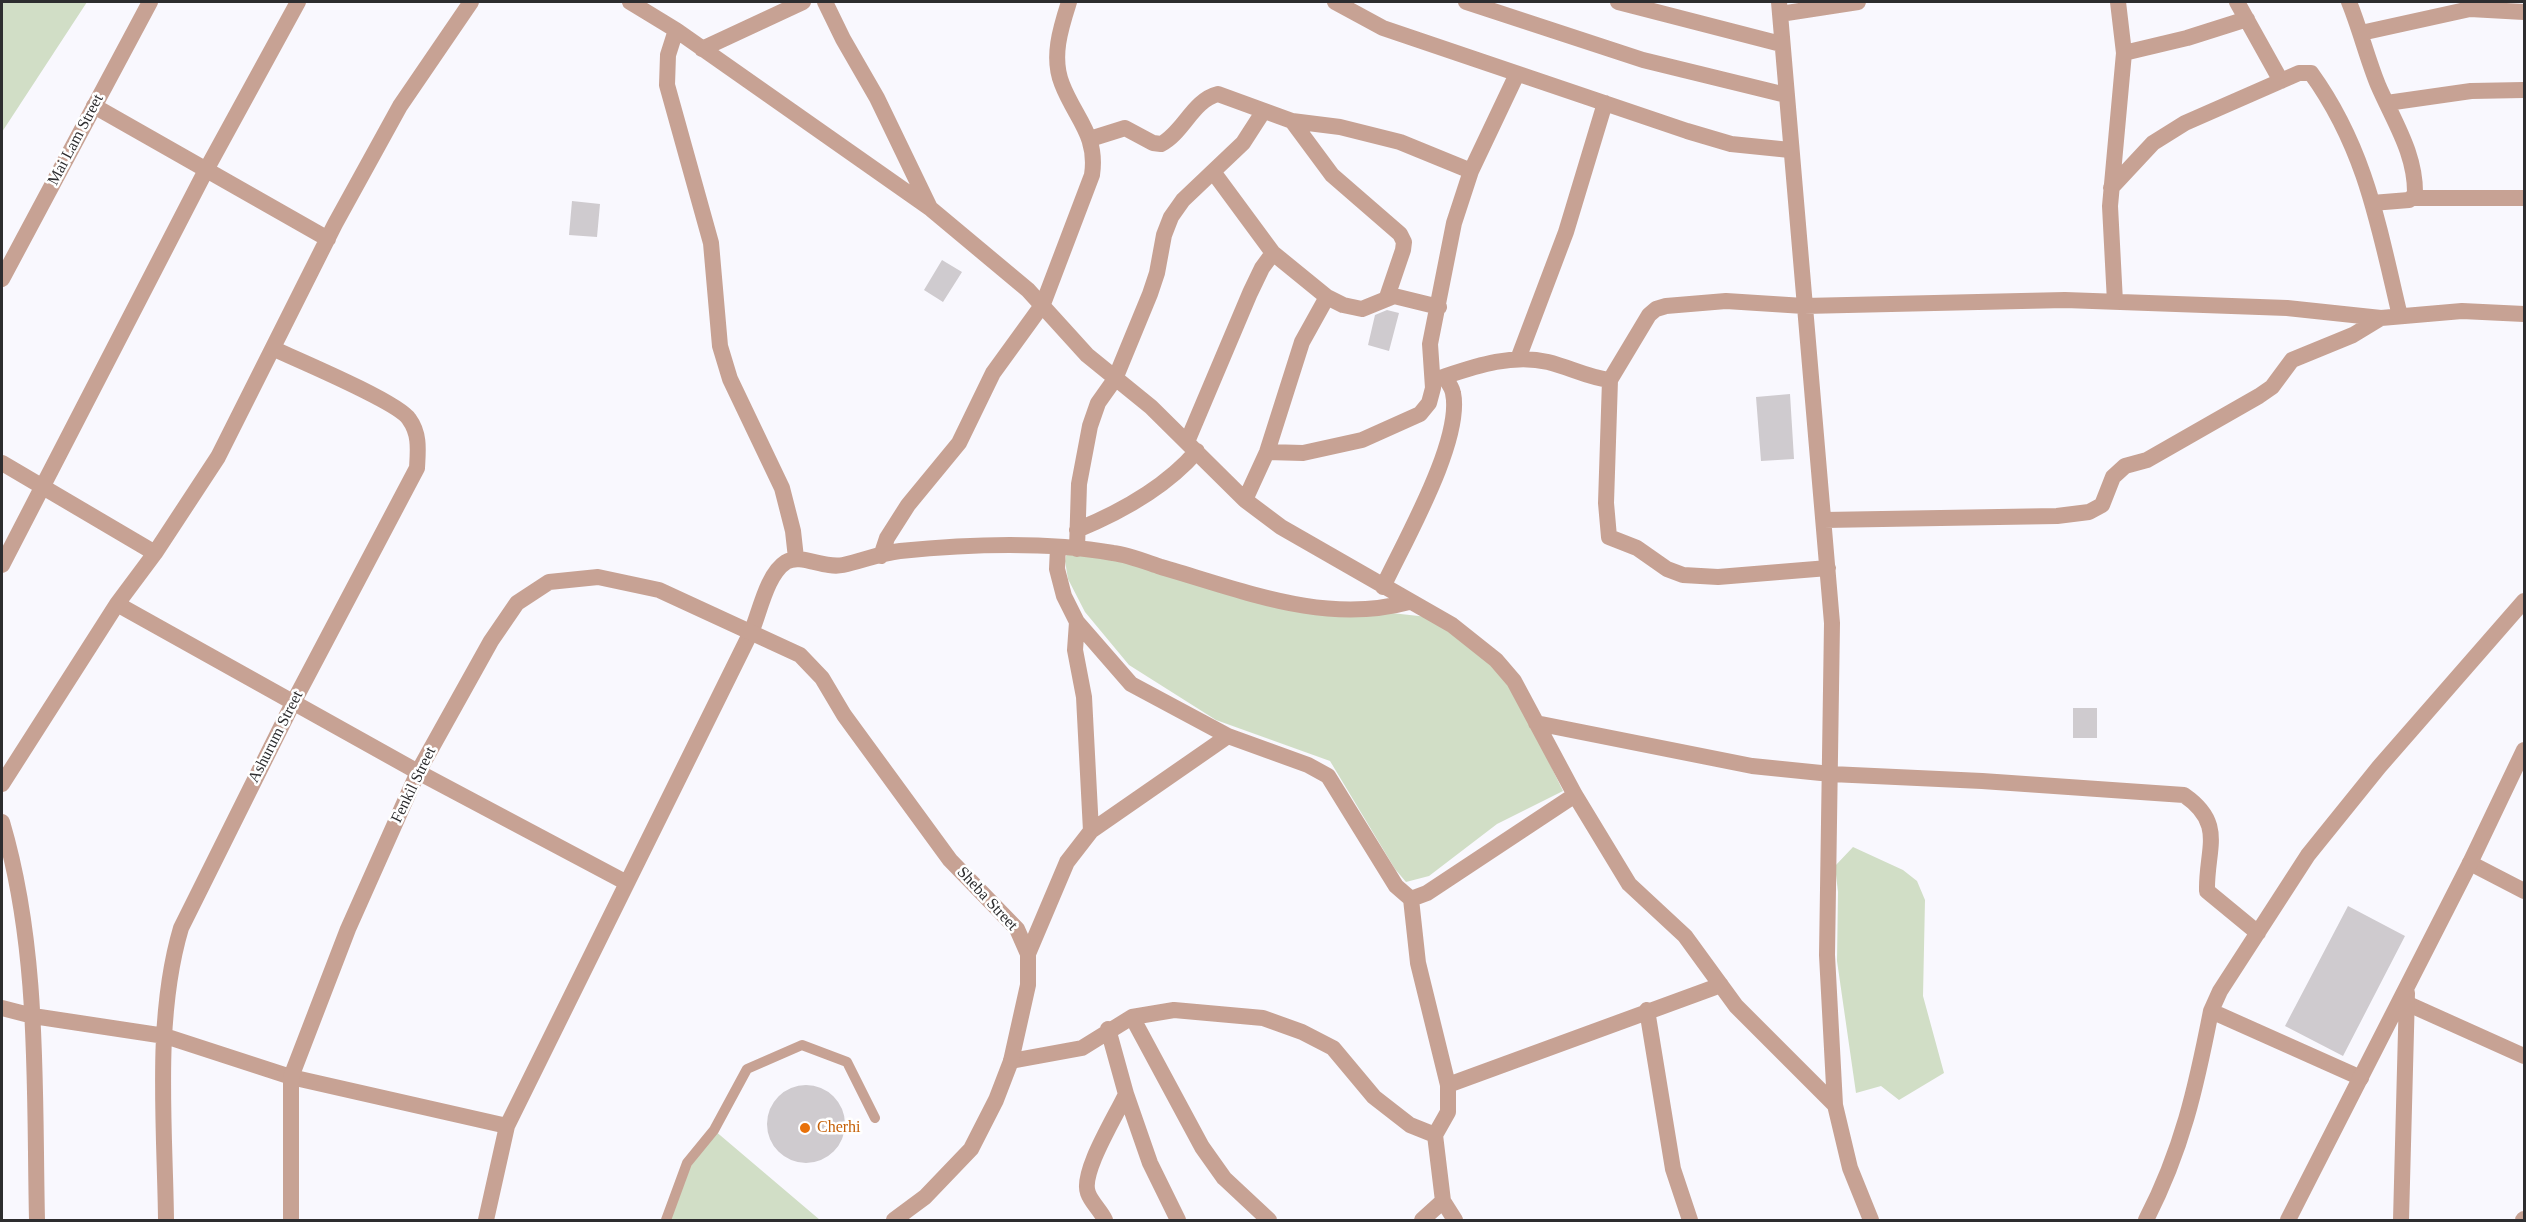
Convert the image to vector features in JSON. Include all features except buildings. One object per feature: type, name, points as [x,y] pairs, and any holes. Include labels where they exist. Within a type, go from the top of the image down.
[{"type":"street","name":"Mai Lam Street","points":[[2,279],[150,2]]},
{"type":"street","points":[[2,565],[205,172],[298,2]]},
{"type":"street","points":[[630,2],[676,30],[931,209],[1043,304],[1087,355],[1192,446],[1245,500],[1281,526],[1452,625],[1496,660],[1514,681],[1575,795],[1629,884],[1685,936],[1744,1014],[1835,1105]]},
{"type":"street","points":[[702,49],[803,2]]},
{"type":"street","points":[[825,2],[877,98],[931,209]]},
{"type":"street","points":[[881,556],[887,538],[908,505],[959,443],[993,373],[1043,304],[1092,175],[1094,158],[1090,139],[1061,83],[1057,50],[1069,2]]},
{"type":"street","points":[[1335,2],[1383,28],[1731,144],[1791,150]]},
{"type":"street","points":[[1466,2],[1643,60],[1786,95]]},
{"type":"street","points":[[1618,2],[1781,45]]},
{"type":"street","points":[[1858,2],[1779,8],[1832,623],[1827,955],[1835,1105],[1850,1168],[1871,1221]]},
{"type":"street","points":[[2115,302],[2111,188],[2124,53],[2118,2]]},
{"type":"street","points":[[2237,2],[2281,81]]},
{"type":"street","points":[[2349,2],[2387,103],[2407,146],[2415,179],[2413,198]]},
{"type":"street","points":[[4,776],[117,604],[155,553],[218,457],[328,239],[400,106],[462,5]]},
{"type":"street","points":[[2361,33],[2470,9],[2524,12]]},
{"type":"street","points":[[2124,53],[2187,38],[2247,19]]},
{"type":"street","points":[[676,30],[668,55],[667,85],[711,243],[720,346],[730,379],[782,488],[793,531],[796,558]]},
{"type":"street","points":[[2111,188],[2153,143],[2177,128],[2299,73],[2311,74],[2346,129],[2356,150],[2372,203],[2400,316]]},
{"type":"street","points":[[1267,452],[1304,453],[1362,440],[1396,427],[1420,414],[1429,403],[1438,379],[1430,344],[1454,223],[1471,171],[1517,74]]},
{"type":"street","points":[[2387,103],[2471,91],[2524,90]]},
{"type":"street","points":[[1090,139],[1125,128],[1153,143],[1161,144],[1199,106],[1211,96],[1218,94],[1292,121],[1340,127],[1400,142],[1471,171]]},
{"type":"street","points":[[1518,359],[1566,232],[1605,103]]},
{"type":"street","points":[[94,106],[205,172],[328,239]]},
{"type":"street","points":[[1077,549],[1079,484],[1090,426],[1098,403],[1115,379],[1153,284],[1164,235],[1171,217],[1183,200],[1243,143],[1263,112]]},
{"type":"street","points":[[1292,121],[1332,175],[1400,234],[1404,242],[1403,250],[1387,297]]},
{"type":"street","points":[[1214,173],[1273,253],[1327,297],[1343,305],[1362,309],[1373,307],[1387,297],[1394,296],[1439,307]]},
{"type":"street","points":[[2372,203],[2413,198],[2524,198]]},
{"type":"street","points":[[1077,530],[1100,521],[1162,485],[1178,473],[1192,446],[1250,292],[1262,267],[1273,253]]},
{"type":"street","points":[[1245,500],[1267,452],[1302,342],[1327,297]]},
{"type":"street","points":[[1828,568],[1718,577],[1683,575],[1667,569],[1637,548],[1610,537],[1606,503],[1610,380],[1649,315],[1656,309],[1678,304],[1726,301],[1804,306],[2065,300],[2287,308],[2381,318],[2462,311],[2524,314]]},
{"type":"street","points":[[1824,520],[2057,516],[2089,512],[2102,505],[2113,477],[2125,466],[2147,460],[2259,396],[2272,387],[2292,360],[2353,335],[2381,318]]},
{"type":"street","name":"Ashurum Street","points":[[166,1221],[165,1036],[171,966],[181,928],[293,703],[417,468],[418,440],[409,417],[367,392],[274,349]]},
{"type":"street","points":[[1438,379],[1518,359],[1550,363],[1610,380]]},
{"type":"street","points":[[1383,587],[1433,486],[1452,424],[1453,391],[1438,379]]},
{"type":"street","points":[[2,463],[155,553]]},
{"type":"street","points":[[486,1221],[507,1126],[752,630],[771,582],[781,566],[796,558],[831,567],[898,551],[982,547],[1058,547],[1115,553],[1274,601],[1304,606],[1347,611],[1374,609],[1409,602]]},
{"type":"street","points":[[1058,547],[1057,569],[1064,596],[1077,622],[1131,684],[1228,735],[1308,765],[1328,776],[1396,886],[1411,899],[1418,963],[1448,1085],[1448,1112],[1435,1135],[1443,1201],[1455,1221]]},
{"type":"street","name":"Fenkil Street","points":[[291,1221],[291,1077],[348,929],[418,772],[491,641],[517,603],[549,582],[598,577],[659,590],[752,630],[800,655]]},
{"type":"street","points":[[117,604],[418,772],[627,883]]},
{"type":"street","points":[[2146,1221],[2168,1177],[2190,1113],[2211,1011],[2258,933],[2308,855],[2379,767],[2521,611]]},
{"type":"street","points":[[1077,622],[1075,650],[1084,697],[1091,831]]},
{"type":"street","name":"Sheba Street","points":[[800,655],[822,678],[844,715],[950,860],[1017,929],[1028,954],[1028,985],[1011,1061],[996,1100],[971,1149],[925,1197],[894,1221]]},
{"type":"street","points":[[1536,723],[1752,766],[1830,774],[1982,781],[2184,795],[2200,806],[2211,826],[2212,844],[2206,871],[2207,891],[2258,933]]},
{"type":"street","points":[[1028,954],[1067,862],[1091,831],[1228,735]]},
{"type":"street","points":[[2288,1221],[2361,1078],[2407,996],[2524,750]]},
{"type":"street","points":[[1411,899],[1427,893],[1575,795]]},
{"type":"street","points":[[2,822],[12,856],[23,920],[33,1016],[37,1221]]},
{"type":"street","points":[[2470,863],[2524,891]]},
{"type":"street","points":[[1448,1085],[1647,1010],[1721,985]]},
{"type":"street","points":[[2407,996],[2524,1056]]},
{"type":"street","points":[[2401,1221],[2407,996]]},
{"type":"street","points":[[2,1008],[33,1016],[165,1036],[291,1077],[507,1126]]},
{"type":"street","points":[[1011,1061],[1082,1048],[1108,1029],[1131,1017],[1174,1010],[1263,1018],[1302,1032],[1333,1048],[1383,1104],[1410,1125],[1435,1135]]},
{"type":"street","points":[[1647,1010],[1673,1169],[1690,1221]]},
{"type":"street","points":[[2211,1011],[2361,1078]]},
{"type":"street","points":[[1131,1017],[1202,1147],[1224,1178],[1269,1221]]},
{"type":"street","points":[[1108,1029],[1126,1094],[1150,1163],[1178,1221]]},
{"type":"street","points":[[1105,1221],[1088,1195],[1086,1182],[1089,1168],[1126,1094]]},
{"type":"street","points":[[1422,1221],[1443,1201]]},
{"type":"lane","points":[[666,1221],[687,1163],[714,1130],[747,1069],[802,1045],[847,1062],[875,1118]]},
{"type":"green space","points":[[2,2],[87,2],[2,132]]},
{"type":"green space","points":[[1068,548],[1282,601],[1437,618],[1504,670],[1563,791],[1497,824],[1429,876],[1406,882],[1395,869],[1330,761],[1216,720],[1129,665],[1085,612],[1068,579],[1065,561]]},
{"type":"green space","points":[[1853,847],[1903,870],[1917,881],[1925,900],[1923,996],[1944,1073],[1899,1100],[1881,1086],[1856,1093],[1837,961],[1838,892],[1835,866]]},
{"type":"green space","points":[[714,1130],[820,1220],[666,1220],[687,1163]]},
{"type":"place","name":"Cherhi","points":[[805,1128]]}]
